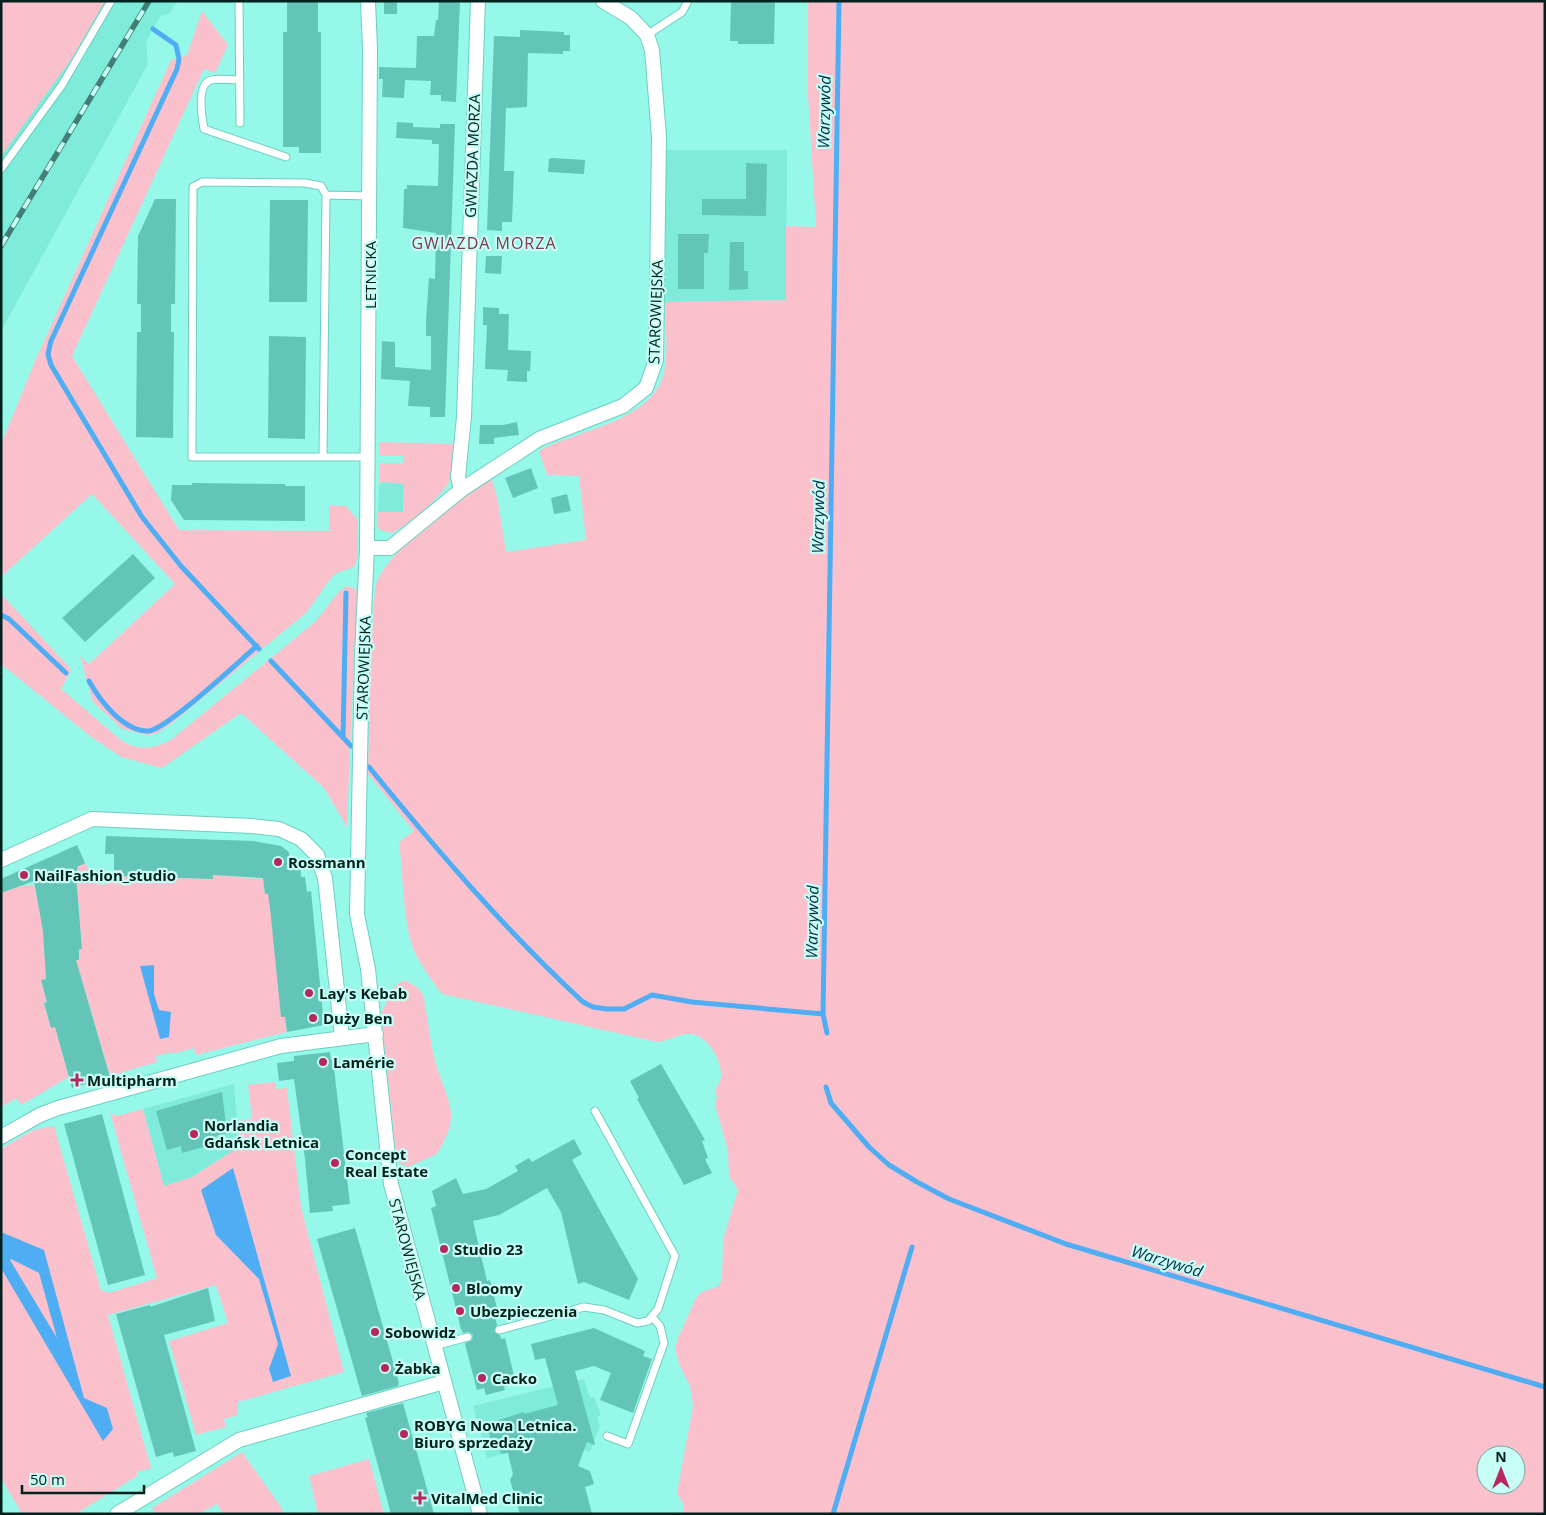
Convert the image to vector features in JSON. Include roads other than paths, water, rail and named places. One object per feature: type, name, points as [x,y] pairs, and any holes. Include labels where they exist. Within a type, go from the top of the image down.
[{"type":"street","name":"LETNICKA","points":[[367,548],[370,196],[370,49],[368,1]]},
{"type":"street","name":"GWIAZDA MORZA","points":[[460,490],[458,477],[464,417],[478,1]]},
{"type":"street","name":"STAROWIEJSKA","points":[[480,1514],[391,1184],[368,969],[357,914],[362,655],[367,548],[390,548],[460,490],[539,439],[623,406],[640,394],[652,374],[656,360],[659,137],[655,66],[647,35],[631,18],[603,1]]},
{"type":"street","points":[[1,860],[92,819],[101,818],[266,827],[279,829],[301,839],[317,855],[325,878],[342,1037]]},
{"type":"street","points":[[1,1137],[58,1108],[281,1046],[376,1034]]},
{"type":"street","points":[[117,1514],[239,1440],[444,1382]]},
{"type":"lane","points":[[1,169],[62,85],[111,1]]},
{"type":"lane","points":[[239,1],[240,123]]},
{"type":"lane","points":[[647,35],[682,12],[688,1]]},
{"type":"lane","points":[[240,80],[210,80],[204,84],[202,92],[204,129],[286,157]]},
{"type":"lane","points":[[323,456],[326,195],[321,186],[298,183],[202,182],[195,184],[192,191],[194,218],[192,456],[368,457]]},
{"type":"lane","points":[[326,195],[370,196]]},
{"type":"lane","points":[[499,1330],[584,1307],[604,1310],[637,1323],[648,1321],[658,1309],[675,1256],[595,1111]]},
{"type":"lane","points":[[607,1436],[628,1444],[664,1343],[660,1326],[652,1317]]},
{"type":"lane","points":[[434,1346],[468,1337]]},
{"type":"water","points":[[154,965],[154,994],[159,1010],[171,1012],[169,1037],[160,1039],[140,966]]},
{"type":"water","points":[[233,1168],[291,1376],[273,1382],[269,1369],[278,1344],[259,1279],[216,1235],[201,1190]]},
{"type":"water","points":[[1,1232],[44,1250],[84,1398],[107,1408],[113,1429],[103,1441],[1,1268]],"holes":[[[10,1260],[39,1273],[57,1338]]]},
{"type":"waterway","name":"Warzywód","points":[[827,1033],[823,1014],[839,1]]},
{"type":"waterway","points":[[153,29],[176,45],[179,59],[177,69],[51,341],[48,354],[51,365],[142,517],[181,566],[259,649]]},
{"type":"waterway","points":[[343,738],[346,593]]},
{"type":"waterway","points":[[1,615],[9,619],[66,673]]},
{"type":"waterway","points":[[89,681],[106,706],[122,721],[140,730],[149,731],[171,719],[257,646]]},
{"type":"waterway","points":[[271,661],[351,746]]},
{"type":"waterway","points":[[369,767],[499,918],[583,1002],[593,1007],[624,1009],[652,995],[692,1002],[823,1014]]},
{"type":"waterway","name":"Warzywód","points":[[826,1087],[831,1103],[869,1147],[889,1165],[949,1199],[1066,1244],[1545,1387]]},
{"type":"waterway","points":[[833,1514],[912,1247]]},
{"type":"railway","points":[[1,246],[149,1]]},
{"type":"place","name":"Rossmann","points":[[278,862]]},
{"type":"place","name":"NailFashion_studio","points":[[24,875]]},
{"type":"place","name":"Lay's Kebab","points":[[309,993]]},
{"type":"place","name":"Duży Ben","points":[[313,1018]]},
{"type":"place","name":"Lamérie","points":[[323,1062]]},
{"type":"place","name":"Multipharm","points":[[77,1080]]},
{"type":"place","name":"Norlandia Gdańsk Letnica","points":[[194,1134]]},
{"type":"place","name":"Concept Real Estate","points":[[335,1163]]},
{"type":"place","name":"Studio 23","points":[[444,1249]]},
{"type":"place","name":"Bloomy","points":[[456,1288]]},
{"type":"place","name":"Ubezpieczenia","points":[[460,1311]]},
{"type":"place","name":"Sobowidz","points":[[375,1332]]},
{"type":"place","name":"Żabka","points":[[385,1368]]},
{"type":"place","name":"Cacko","points":[[482,1378]]},
{"type":"place","name":"ROBYG Nowa Letnica. Biuro sprzedaży","points":[[404,1434]]},
{"type":"place","name":"VitalMed Clinic","points":[[420,1498]]},
{"type":"district","name":"GWIAZDA MORZA","points":[[484,243]]}]
